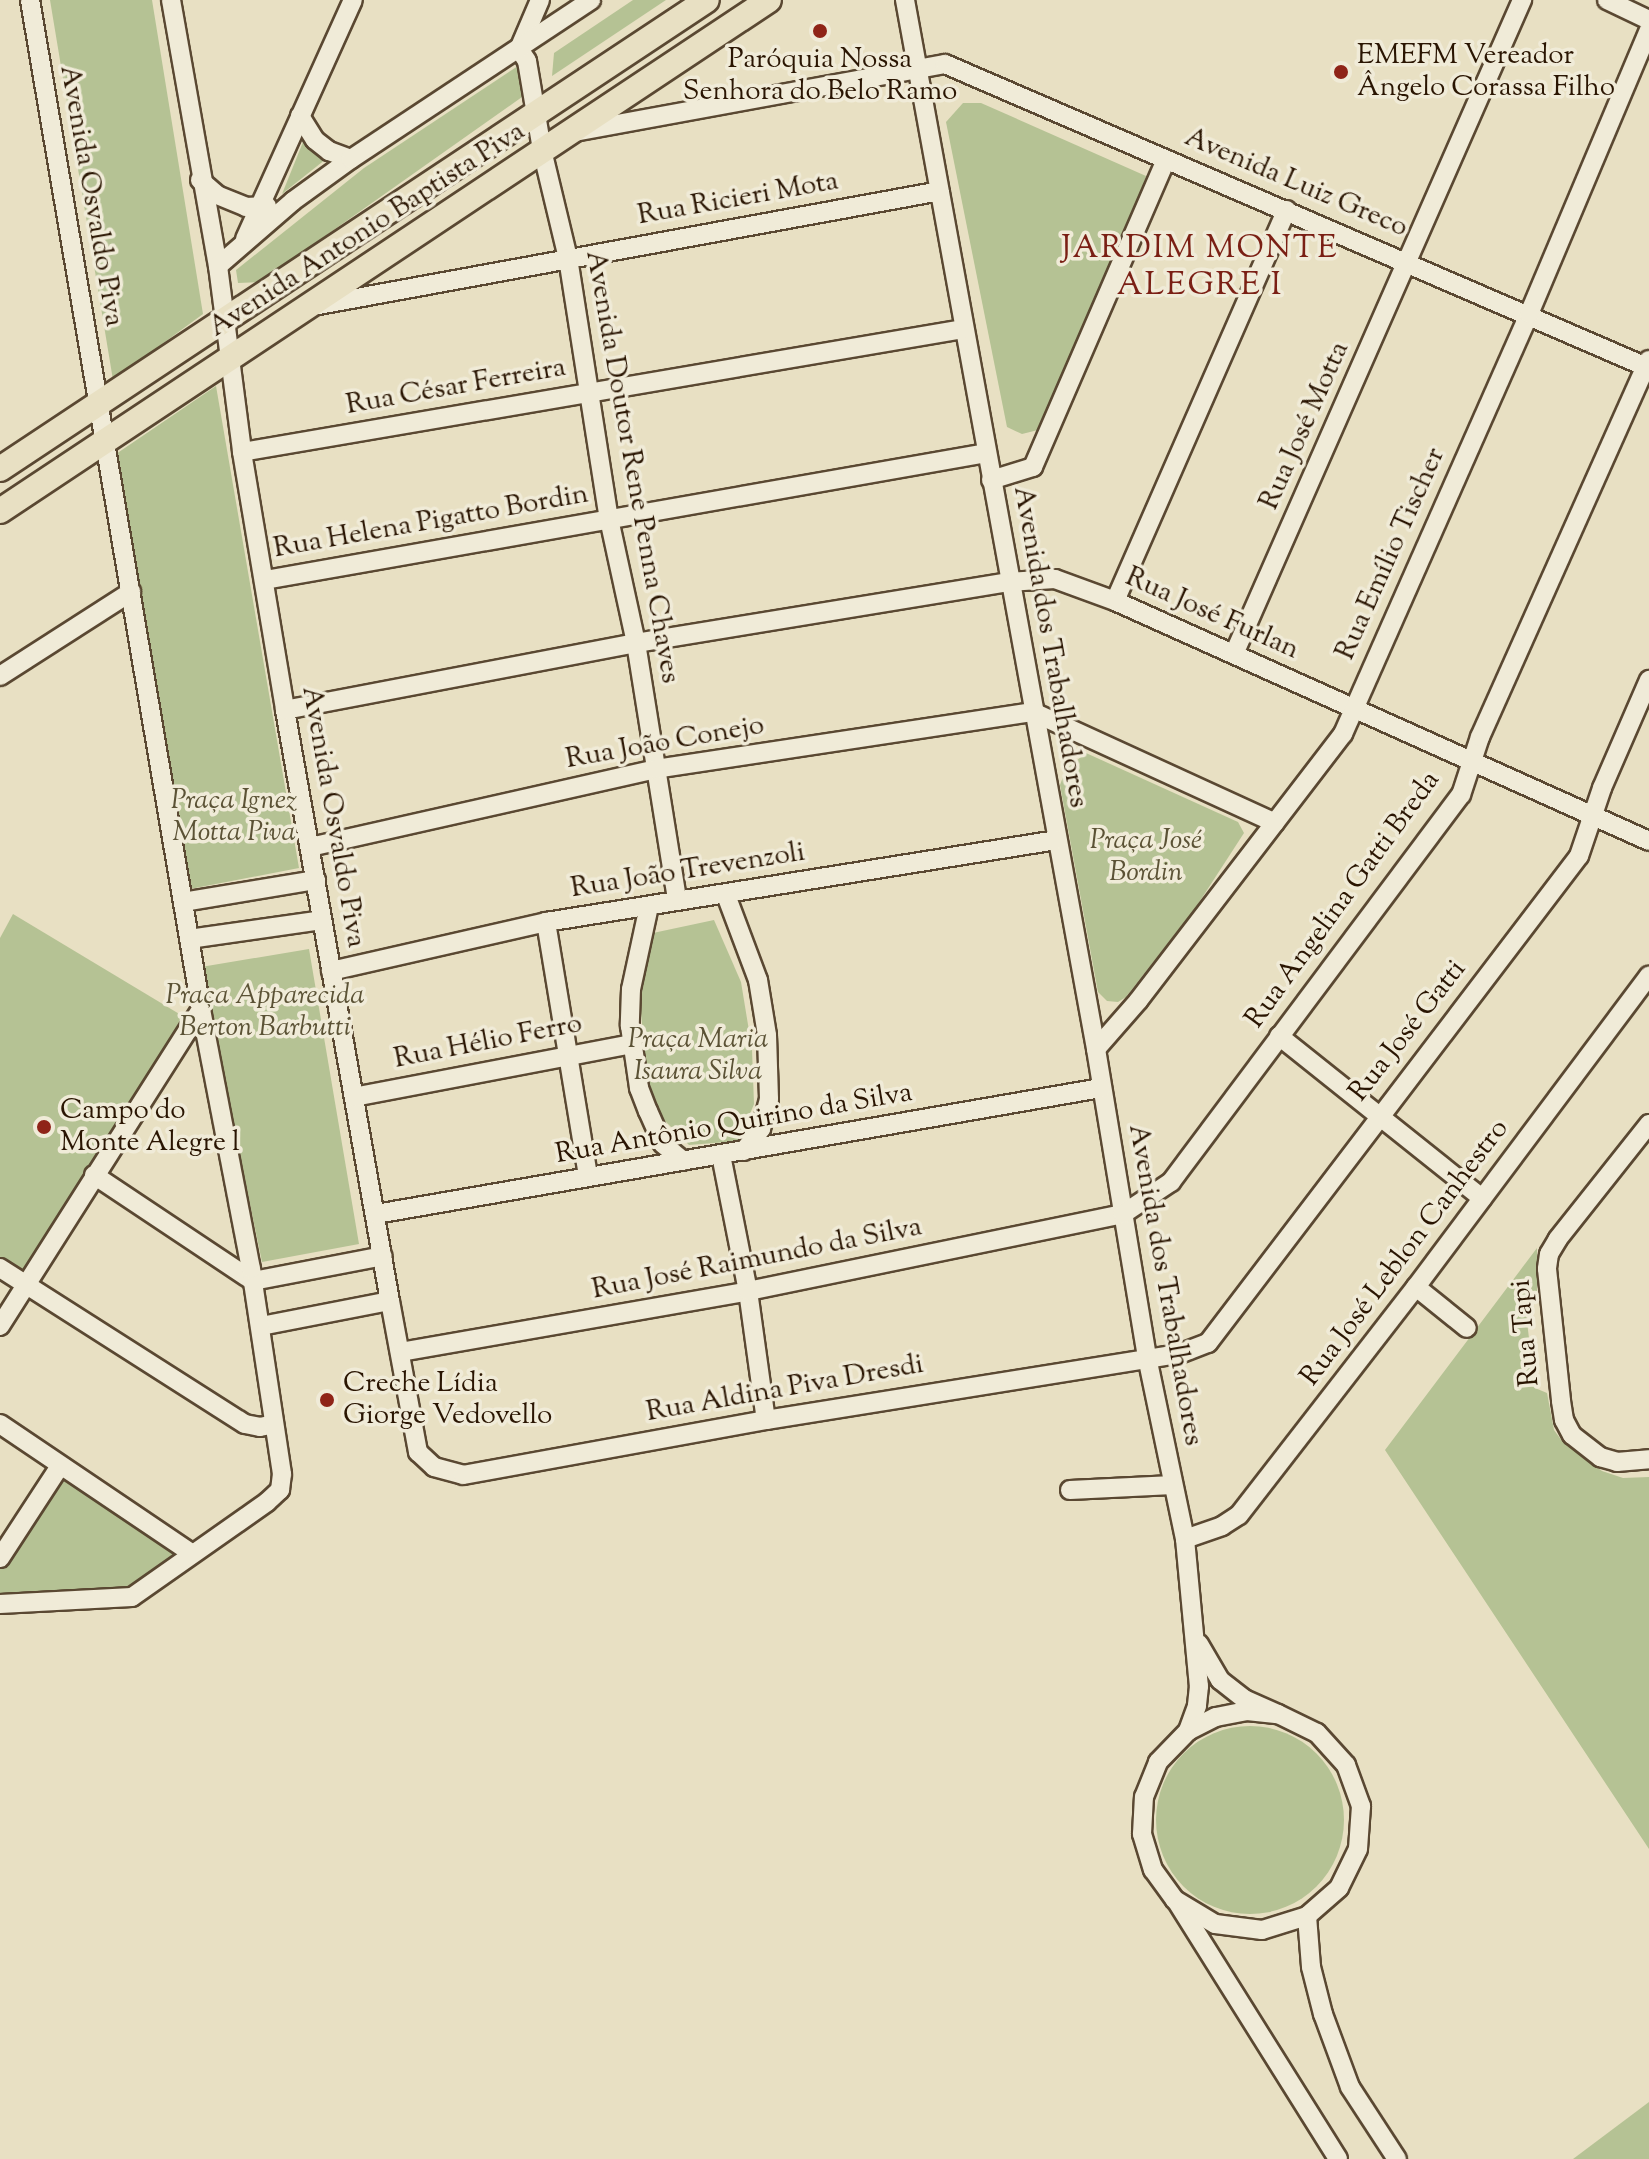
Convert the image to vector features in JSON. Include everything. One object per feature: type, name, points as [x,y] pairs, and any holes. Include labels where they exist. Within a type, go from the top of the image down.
[{"type":"main road","name":"Avenida Antonio Baptista Piva","points":[[0,469],[707,0]]},
{"type":"main road","name":"Avenida Antonio Baptista Piva","points":[[0,511],[769,0]]},
{"type":"street","name":"Avenida Osvaldo Piva","points":[[30,0],[105,439]]},
{"type":"street","points":[[171,0],[200,180],[218,266],[224,321]]},
{"type":"street","points":[[243,242],[353,0]]},
{"type":"street","points":[[519,49],[540,0]]},
{"type":"street","points":[[218,266],[293,201],[351,159],[591,0]]},
{"type":"street","name":"Avenida dos Trabalhadores","points":[[905,0],[1008,582],[1096,1049],[1147,1357],[1185,1539],[1199,1686],[1197,1706],[1188,1731]]},
{"type":"street","name":"Rua José Motta","points":[[1234,654],[1522,0]]},
{"type":"street","points":[[1607,0],[1649,20]]},
{"type":"street","name":"Rua Emílio Tischer","points":[[1096,1049],[1343,734],[1529,314],[1649,30]]},
{"type":"street","name":"Avenida Doutor Rene Penna Chaves","points":[[519,49],[527,61],[542,150],[568,258],[609,519],[636,643],[677,900]]},
{"type":"street","name":"Avenida Luiz Greco","points":[[571,133],[945,64],[1648,365]]},
{"type":"street","points":[[300,116],[315,140],[329,151],[351,159]]},
{"type":"street","points":[[991,480],[1033,467],[1166,159]]},
{"type":"street","points":[[200,180],[217,195],[246,207],[258,208],[293,201]]},
{"type":"street","name":"Rua Ricieri Mota","points":[[310,307],[940,191]]},
{"type":"street","points":[[1115,601],[1287,210]]},
{"type":"street","name":"Avenida Osvaldo Piva","points":[[224,321],[242,452],[285,710],[390,1301],[418,1452],[434,1467]]},
{"type":"street","name":"Rua César Ferreira","points":[[242,452],[963,329]]},
{"type":"street","name":"Rua Angelina Gatti Breda","points":[[1123,1214],[1171,1182],[1461,795],[1471,763],[1648,365]]},
{"type":"street","points":[[0,1604],[132,1597],[280,1490],[282,1474],[261,1326],[201,1009],[105,439]]},
{"type":"street","name":"Rua Helena Pigatto Bordin","points":[[265,580],[986,453]]},
{"type":"street","name":"Rua José Furlan","points":[[285,710],[636,643],[1008,582],[1055,579],[1115,601],[1649,841]]},
{"type":"street","points":[[0,676],[131,592]]},
{"type":"street","name":"Rua José Gatti","points":[[1147,1357],[1179,1354],[1208,1343],[1579,856],[1649,680]]},
{"type":"street","points":[[1033,712],[1275,823]]},
{"type":"street","name":"Rua João Conejo","points":[[310,847],[655,769],[1033,712]]},
{"type":"street","name":"Rua João Trevenzoli","points":[[331,971],[546,922],[1057,840]]},
{"type":"street","points":[[183,902],[316,880]]},
{"type":"street","points":[[726,895],[758,980],[767,1035],[769,1099],[761,1129],[744,1151]]},
{"type":"street","points":[[649,906],[631,989],[633,1044],[639,1088],[648,1111],[663,1144],[683,1161]]},
{"type":"street","points":[[189,939],[322,920]]},
{"type":"street","points":[[546,922],[588,1177]]},
{"type":"street","name":"Rua José Leblon Canhestro","points":[[1185,1539],[1222,1526],[1239,1515],[1416,1287],[1649,975]]},
{"type":"street","points":[[0,1326],[201,1009]]},
{"type":"street","points":[[1279,1036],[1482,1198]]},
{"type":"street","name":"Rua Hélio Ferro","points":[[354,1097],[633,1044]]},
{"type":"street","name":"Rua Antônio Quirino da Silva","points":[[376,1214],[1101,1088]]},
{"type":"street","name":"Rua Tapi","points":[[1649,1124],[1558,1239],[1549,1254],[1547,1269],[1561,1401],[1564,1420],[1572,1435],[1600,1457],[1617,1462],[1649,1459]]},
{"type":"street","points":[[721,1155],[748,1291],[766,1420]]},
{"type":"street","points":[[94,1175],[253,1281],[383,1256]]},
{"type":"street","name":"Rua José Raimundo da Silva","points":[[400,1352],[748,1291],[1123,1214]]},
{"type":"street","points":[[0,1268],[245,1424],[260,1427],[274,1424]]},
{"type":"street","points":[[1416,1287],[1467,1328]]},
{"type":"street","points":[[261,1326],[390,1301]]},
{"type":"street","name":"Rua Aldina Piva Dresdi","points":[[434,1467],[463,1475],[766,1420],[1147,1357]]},
{"type":"street","points":[[0,1424],[191,1553]]},
{"type":"street","points":[[0,1558],[60,1466]]},
{"type":"street","points":[[1070,1490],[1173,1485]]},
{"type":"street","name":"Avenida dos Trabalhadores","points":[[1195,1635],[1220,1680],[1244,1699],[1278,1714]]},
{"type":"street","points":[[1175,1900],[1215,1924],[1262,1930],[1307,1916],[1339,1888],[1358,1849],[1361,1806],[1346,1765],[1317,1733],[1278,1714],[1247,1711],[1216,1717],[1188,1731],[1158,1762],[1144,1797],[1142,1834],[1153,1870],[1338,2159]]},
{"type":"street","points":[[1307,1916],[1311,1967],[1350,2087],[1397,2159]]},
{"type":"green space","points":[[50,0],[152,0],[203,314],[113,380]]},
{"type":"green space","points":[[633,0],[666,0],[552,76],[554,53]]},
{"type":"green space","points":[[518,66],[522,97],[260,282],[238,283],[236,270],[364,168]]},
{"type":"green space","points":[[963,103],[981,103],[1146,176],[1130,224],[1042,429],[1022,434],[1007,427],[946,122]]},
{"type":"green space","points":[[303,142],[326,159],[282,194]]},
{"type":"green space","name":"Praça Ignez Motta Piva","points":[[216,386],[299,868],[190,889],[116,454]]},
{"type":"green space","name":"Praça José Bordin","points":[[1086,753],[1238,822],[1244,833],[1196,907],[1126,997],[1118,1002],[1107,1001],[1098,992],[1060,785],[1066,769]]},
{"type":"green space","name":"Campo do Monte Alegre l","points":[[13,914],[186,1018],[23,1274],[0,1259],[0,938]]},
{"type":"green space","name":"Praça Maria Isaura Silva","points":[[714,920],[741,982],[752,1049],[754,1104],[739,1141],[689,1145],[650,1106],[640,1003],[653,933]]},
{"type":"green space","name":"Praça Apparecida Berton Barbutti","points":[[309,949],[359,1244],[262,1262],[201,967]]},
{"type":"green space","points":[[1537,1248],[1537,1295],[1525,1305],[1535,1388],[1547,1393],[1554,1430],[1562,1441],[1602,1471],[1623,1478],[1649,1477],[1649,1849],[1385,1450]]},
{"type":"green space","points":[[61,1476],[178,1555],[131,1589],[0,1594],[0,1569]]},
{"type":"green space","points":[[1250,1726],[1286,1733],[1316,1754],[1337,1784],[1344,1820],[1337,1856],[1316,1886],[1286,1907],[1250,1914],[1214,1907],[1184,1886],[1163,1856],[1156,1820],[1163,1784],[1184,1754],[1214,1733]]},
{"type":"green space","points":[[1649,2102],[1649,2159],[1573,2159]]},
{"type":"place","name":"Paróquia Nossa Senhora do Belo Ramo","points":[[820,31]]},
{"type":"place","name":"EMEFM Vereador Ângelo Corassa Filho","points":[[1341,72]]},
{"type":"place","name":"Campo do Monte Alegre l","points":[[44,1127]]},
{"type":"place","name":"Creche Lídia Giorge Vedovello","points":[[327,1400]]},
{"type":"district","name":"JARDIM MONTE ALEGRE I","points":[[1200,268]]}]
